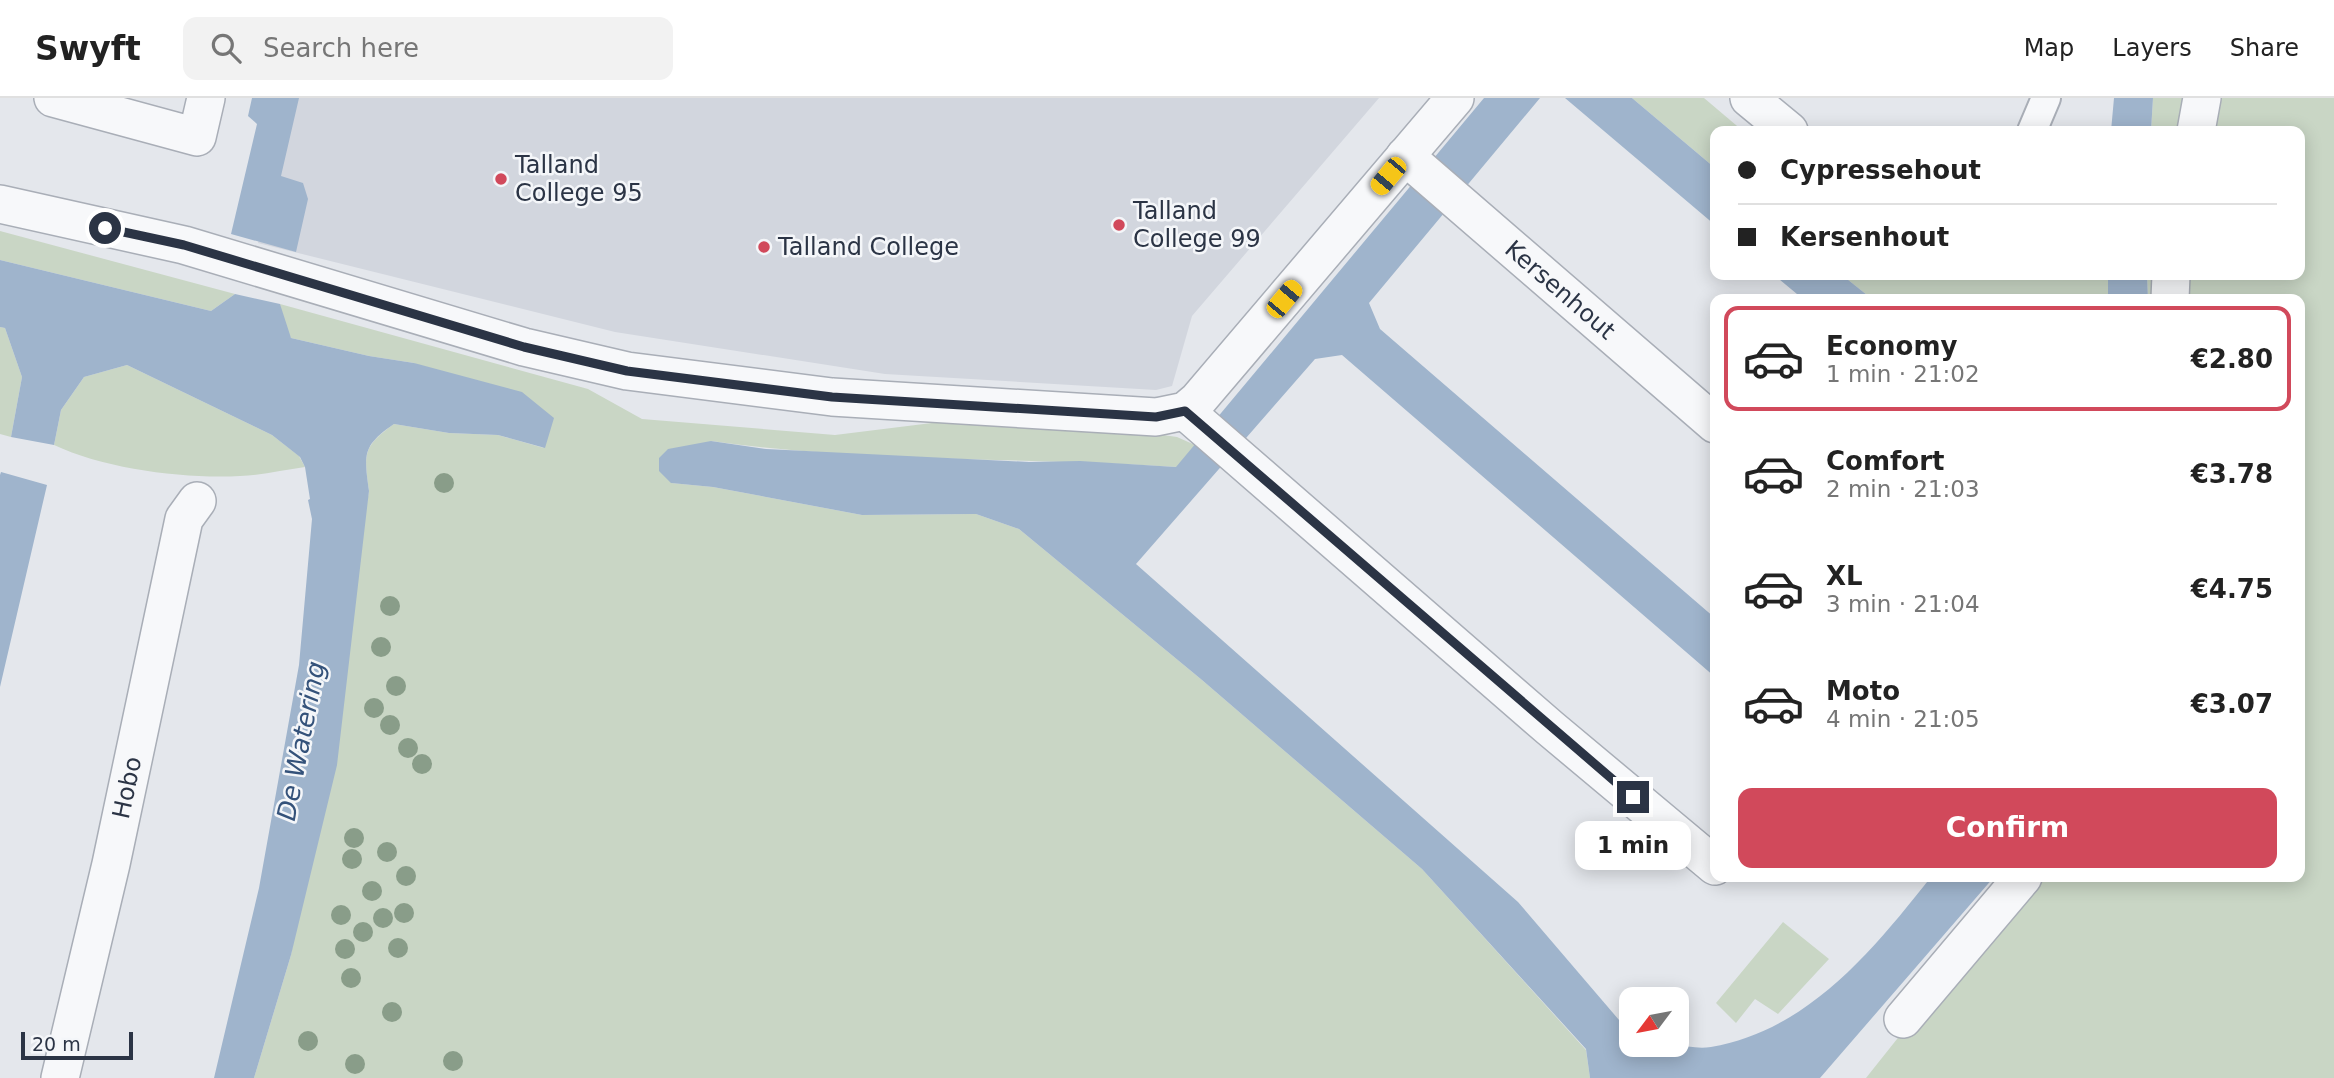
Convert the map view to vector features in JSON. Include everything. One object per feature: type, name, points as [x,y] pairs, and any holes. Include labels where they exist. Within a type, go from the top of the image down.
[{"type":"street","points":[[53,98],[197,137],[206,98]]},
{"type":"street","points":[[1192,417],[1198,400],[1413,162],[1455,98]]},
{"type":"street","points":[[1749,98],[1783,126]]},
{"type":"street","points":[[2034,126],[2046,98]]},
{"type":"street","points":[[2197,126],[2202,98]]},
{"type":"street","name":"Kersenhout","points":[[1413,162],[1710,420]]},
{"type":"street","points":[[0,204],[184,245],[524,347],[627,371],[832,397],[1192,417],[1550,728],[1710,862]]},
{"type":"street","name":"Hobo","points":[[60,1078],[114,850],[184,519],[197,501]]},
{"type":"street","points":[[1903,1019],[2019,882]]},
{"type":"shaded area","name":"Talland College","points":[[296,98],[1379,98],[1192,316],[1172,386],[1156,390],[885,374],[615,332],[258,243]]},
{"type":"green space","points":[[1632,98],[1704,98],[1737,126],[1710,126],[1710,164]]},
{"type":"green space","points":[[2153,98],[2334,98],[2334,1078],[1866,1078],[1936,990],[2029,882],[2305,882],[2305,294],[2148,294],[2147,280],[2305,280],[2305,126],[2151,126]]},
{"type":"green space","points":[[0,231],[235,294],[211,311],[0,260]]},
{"type":"green space","points":[[1848,280],[2108,280],[2108,294],[1866,294]]},
{"type":"green space","points":[[280,304],[588,389],[642,419],[835,435],[948,421],[1149,433],[1177,437],[1195,445],[1177,467],[827,453],[711,441],[671,483],[713,487],[862,515],[976,514],[1019,529],[1202,680],[1422,869],[1586,1050],[1590,1078],[254,1078],[291,955],[369,491],[366,468],[368,452],[376,439],[394,424],[449,433],[498,435],[544,448],[414,363],[369,356],[291,338],[282,322]]},
{"type":"green space","points":[[0,327],[5,328],[22,377],[11,437],[0,434]]},
{"type":"green space","points":[[127,365],[272,435],[299,456],[305,467],[240,476],[170,474],[120,466],[54,445],[61,410],[84,377]]},
{"type":"green space","points":[[1783,922],[1829,959],[1778,1014],[1755,999],[1736,1023],[1716,1003]]},
{"type":"water","points":[[252,98],[299,98],[281,176],[303,183],[308,199],[296,252],[231,234],[257,124],[248,116]]},
{"type":"water","points":[[1484,98],[1540,98],[1369,303],[1380,329],[1710,614],[1710,673],[1342,355],[1315,359],[1136,564],[1518,902],[1619,1020],[1619,1057],[1689,1057],[1689,1047],[1711,1047],[1746,1038],[1779,1024],[1836,983],[1886,932],[1927,882],[1990,882],[1820,1078],[1590,1078],[1586,1049],[1422,869],[1202,680],[1019,529],[976,514],[862,515],[713,487],[671,483],[659,471],[659,458],[668,449],[711,441],[766,449],[1029,462],[1080,461],[1176,467]]},
{"type":"water","points":[[1565,98],[1632,98],[1710,164],[1710,221]]},
{"type":"water","points":[[2114,98],[2153,98],[2151,126],[2111,126]]},
{"type":"water","name":"De Watering","points":[[0,260],[211,311],[235,294],[280,304],[291,338],[369,356],[414,363],[522,392],[554,418],[545,448],[498,435],[449,433],[394,424],[371,445],[366,459],[369,491],[337,765],[291,955],[254,1078],[214,1078],[259,888],[299,665],[312,519],[305,467],[300,457],[272,435],[127,365],[84,377],[61,410],[54,445],[11,437],[22,377],[5,328],[0,327]]},
{"type":"water","points":[[1780,280],[1848,280],[1866,294],[1797,294]]},
{"type":"water","points":[[2108,280],[2147,280],[2148,294],[2108,294]]},
{"type":"water","points":[[1,472],[47,485],[0,687],[0,475]]},
{"type":"place","name":"Talland College 95","points":[[501,179]]},
{"type":"place","name":"Talland College 99","points":[[1119,225]]},
{"type":"place","name":"Talland College","points":[[764,247]]},
{"type":"route","points":[[105,228],[184,245],[524,347],[627,371],[832,397],[1156,417],[1172,416],[1185,411],[1633,797]]}]
